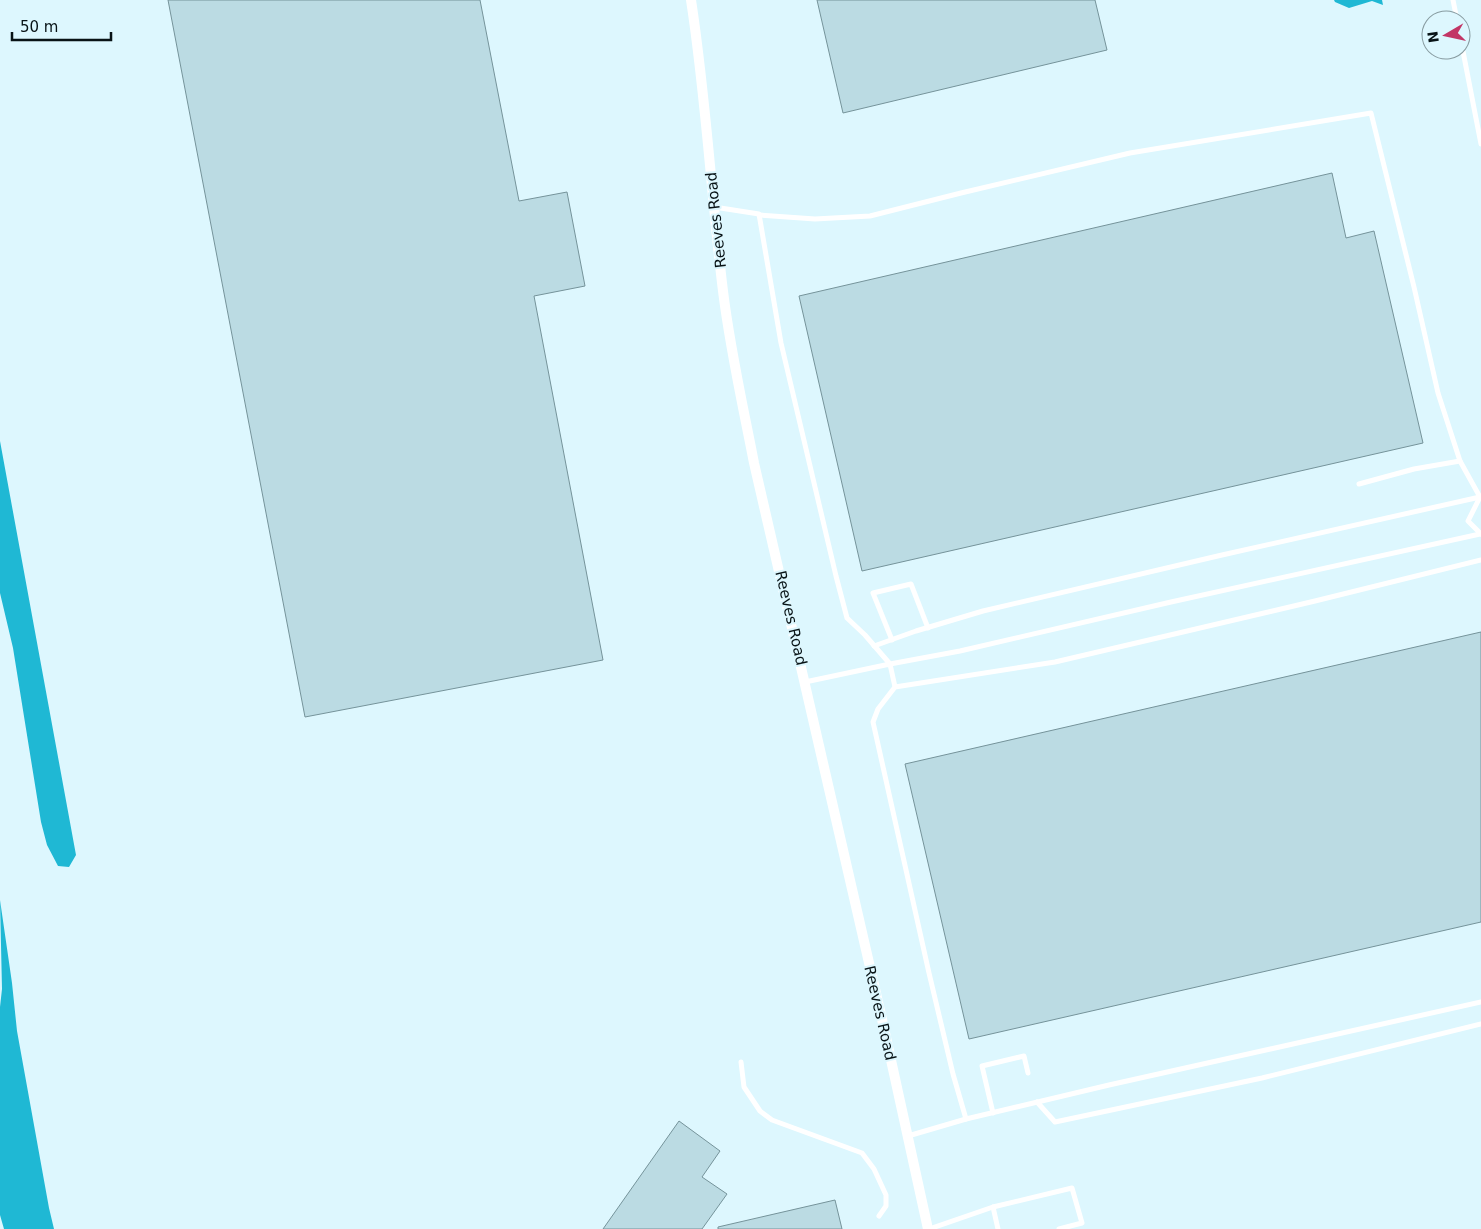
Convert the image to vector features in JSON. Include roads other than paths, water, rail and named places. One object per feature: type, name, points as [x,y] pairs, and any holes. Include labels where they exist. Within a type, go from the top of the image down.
[{"type":"street","name":"Reeves Road","points":[[691,0],[704,95],[723,292],[736,376],[754,463],[929,1229]]},
{"type":"lane","points":[[1465,60],[1481,144]]},
{"type":"lane","points":[[714,207],[759,215],[816,219],[870,216],[1130,153],[1371,113],[1438,393],[1460,461],[1480,497]]},
{"type":"lane","points":[[759,215],[781,343],[846,618],[890,664],[895,687]]},
{"type":"lane","points":[[1359,484],[1460,461]]},
{"type":"lane","points":[[874,646],[983,611],[1480,497]]},
{"type":"lane","points":[[1480,497],[1468,522],[1481,534]]},
{"type":"lane","points":[[805,682],[960,651],[1171,602],[1481,534]]},
{"type":"lane","points":[[966,1119],[953,1074],[929,973],[873,722],[878,709],[895,687],[1055,662],[1481,560]]},
{"type":"lane","points":[[892,640],[873,593],[911,584],[928,628]]},
{"type":"lane","points":[[908,1137],[966,1119],[1037,1102],[1481,1002]]},
{"type":"lane","points":[[1037,1102],[1055,1122],[1262,1078],[1481,1024]]},
{"type":"lane","points":[[994,1113],[982,1066],[1024,1056],[1028,1072]]},
{"type":"lane","points":[[741,1062],[744,1087],[760,1111],[772,1120],[862,1153],[881,1181],[886,1195],[886,1206],[879,1216]]},
{"type":"lane","points":[[929,1229],[993,1207],[1072,1188],[1082,1223],[1059,1229]]},
{"type":"lane","points":[[993,1207],[998,1229]]},
{"type":"water","points":[[1334,0],[1382,0],[1383,5],[1372,1],[1349,8]]},
{"type":"water","points":[[0,441],[76,855],[69,867],[58,866],[47,845],[41,822],[13,648],[0,593]]},
{"type":"water","points":[[0,900],[17,1031],[54,1229],[4,1229],[0,1215],[0,1007],[2,989]]}]
